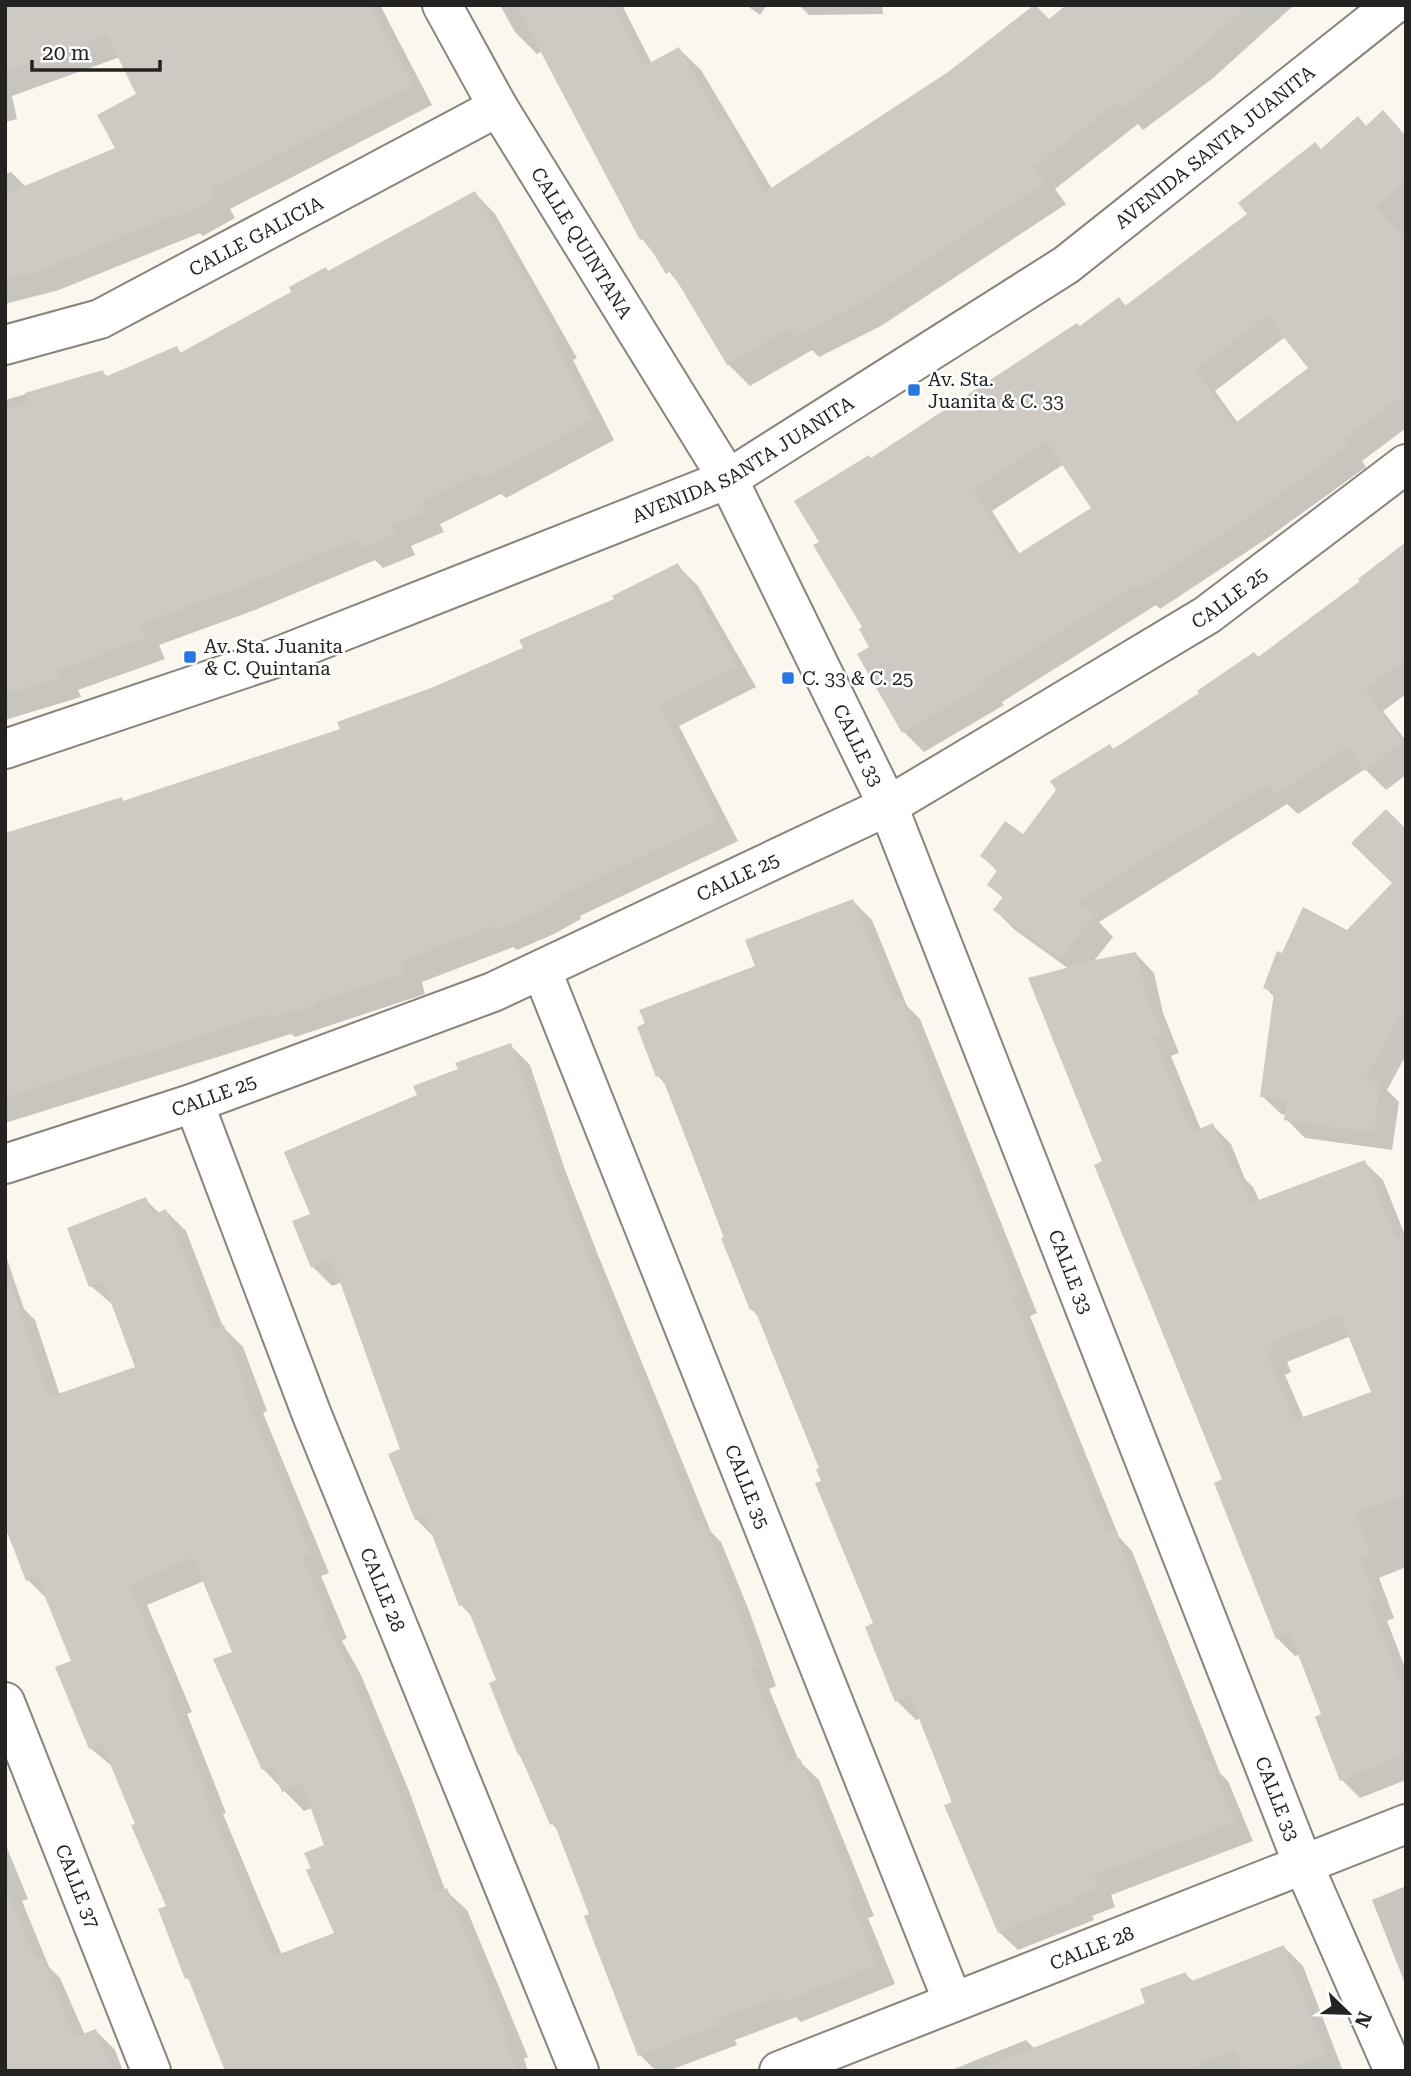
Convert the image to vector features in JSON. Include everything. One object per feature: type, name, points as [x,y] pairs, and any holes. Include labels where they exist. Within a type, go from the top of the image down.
[{"type":"street","name":"CALLE QUINTANA","points":[[442,5],[498,107],[728,479]]},
{"type":"street","name":"AVENIDA SANTA JUANITA","points":[[5,749],[272,659],[728,479],[1066,265],[1393,5]]},
{"type":"street","name":"CALLE GALICIA","points":[[5,345],[100,319],[498,107]]},
{"type":"street","name":"CALLE 25","points":[[5,1164],[194,1103],[542,971],[888,806],[1207,615],[1406,464]]},
{"type":"street","name":"CALLE 33","points":[[728,479],[888,806],[1303,1864],[1394,2071]]},
{"type":"street","name":"CALLE 35","points":[[542,971],[953,2002]]},
{"type":"street","name":"CALLE 28","points":[[194,1103],[312,1415],[579,2071]]},
{"type":"street","name":"CALLE 37","points":[[5,1702],[151,2071]]},
{"type":"street","name":"CALLE 28","points":[[779,2071],[1406,1824]]},
{"type":"building","points":[[5,5],[370,5],[413,85],[212,189],[216,198],[182,217],[180,213],[39,271],[5,280],[5,194],[115,148],[97,115],[136,94],[107,35],[5,72]]},
{"type":"building","points":[[516,5],[613,5],[644,66],[679,47],[719,118],[724,116],[765,192],[948,72],[1034,5],[1048,20],[1066,5],[1249,5],[1190,57],[1121,110],[1116,103],[1035,167],[1046,182],[859,304],[796,337],[791,328],[727,365],[671,271],[666,274],[644,238],[640,240]]},
{"type":"building","points":[[1383,110],[1406,136],[1406,181],[1376,207],[1406,241],[1406,393],[1343,440],[1348,446],[1249,517],[1138,590],[1135,585],[983,681],[985,685],[902,733],[857,654],[869,647],[859,629],[862,627],[813,545],[819,542],[794,501],[869,455],[871,458],[1077,323],[1080,326],[1119,297],[1125,306],[1247,214],[1238,203],[1315,142],[1321,149],[1358,116],[1366,126]],"holes":[[[1267,316],[1308,368],[1234,424],[1196,370]],[[1047,442],[1091,508],[1015,556],[973,490]]]},
{"type":"building","points":[[475,191],[558,337],[554,339],[594,419],[484,479],[481,473],[421,503],[425,512],[392,525],[396,534],[361,548],[357,539],[234,590],[140,624],[146,638],[59,670],[62,677],[5,694],[5,409],[28,402],[25,393],[103,370],[105,377],[177,346],[180,353],[291,292],[289,287],[326,267],[328,271]]},
{"type":"building","points":[[1406,542],[1406,659],[1365,690],[1403,742],[1364,771],[1347,747],[1276,795],[1266,785],[1189,834],[1187,832],[1077,903],[1095,915],[1060,959],[993,910],[1003,897],[987,885],[998,869],[980,856],[1005,821],[1023,834],[1056,790],[1050,781],[1110,744],[1113,749],[1199,693],[1197,691],[1254,652],[1258,657],[1360,581],[1358,579]]},
{"type":"building","points":[[678,563],[737,666],[659,705],[718,820],[561,896],[562,899],[534,914],[495,931],[493,926],[402,961],[406,973],[273,1018],[271,1014],[5,1097],[5,833],[122,797],[123,801],[340,729],[337,722],[431,688],[523,648],[519,640],[614,599],[612,596]]},
{"type":"building","points":[[1386,809],[1406,829],[1406,1005],[1365,1080],[1381,1082],[1374,1133],[1284,1120],[1287,1100],[1260,1097],[1274,992],[1263,988],[1277,951],[1282,953],[1303,907],[1347,930],[1392,883],[1351,843]]},
{"type":"building","points":[[853,899],[895,1000],[901,998],[1019,1294],[1013,1297],[1107,1532],[1114,1530],[1205,1761],[1210,1760],[1235,1822],[1093,1876],[1098,1888],[1074,1897],[1076,1901],[998,1933],[944,1805],[952,1802],[910,1696],[895,1702],[865,1627],[873,1623],[815,1483],[821,1481],[816,1469],[819,1468],[754,1308],[750,1310],[721,1238],[725,1237],[661,1075],[656,1077],[637,1027],[645,1023],[639,1010],[755,966],[745,940]]},
{"type":"building","points":[[1136,952],[1146,993],[1162,1034],[1154,1038],[1192,1132],[1213,1123],[1231,1168],[1235,1167],[1251,1203],[1365,1160],[1396,1239],[1406,1235],[1406,1494],[1355,1514],[1371,1556],[1361,1559],[1377,1600],[1370,1603],[1406,1696],[1406,1754],[1340,1781],[1315,1717],[1321,1714],[1290,1633],[1276,1639],[1214,1483],[1222,1479],[1094,1165],[1102,1161],[1028,978],[1070,967],[1068,965]],"holes":[[[1340,1315],[1371,1392],[1295,1420],[1268,1356],[1273,1354],[1269,1343]]]},
{"type":"building","points":[[511,1043],[546,1149],[580,1234],[697,1522],[703,1520],[729,1587],[758,1666],[751,1669],[789,1763],[800,1758],[856,1896],[850,1899],[877,1965],[780,2003],[778,1997],[717,2020],[719,2025],[638,2056],[584,1916],[589,1914],[554,1823],[550,1825],[489,1683],[496,1680],[466,1604],[459,1606],[425,1516],[415,1520],[388,1454],[400,1449],[340,1282],[329,1260],[311,1268],[292,1221],[310,1214],[284,1152],[417,1095],[413,1086],[458,1069],[455,1063]]},
{"type":"building","points":[[146,1197],[153,1215],[166,1209],[213,1329],[224,1325],[248,1391],[244,1393],[311,1553],[302,1556],[328,1618],[323,1620],[342,1653],[390,1769],[435,1893],[447,1888],[509,2037],[505,2039],[517,2071],[225,2071],[158,1909],[166,1906],[131,1825],[135,1824],[102,1744],[89,1749],[55,1667],[71,1661],[37,1577],[26,1581],[5,1526],[5,1286],[11,1285],[49,1397],[135,1367],[103,1281],[89,1287],[67,1228]],"holes":[[[193,1557],[232,1652],[213,1659],[262,1770],[272,1766],[282,1792],[302,1784],[324,1845],[304,1853],[311,1868],[306,1870],[334,1933],[272,1957],[204,1794],[207,1792],[168,1694],[173,1691],[129,1585]]]},
{"type":"building","points":[[5,1886],[36,1959],[42,1957],[75,2037],[96,2029],[113,2071],[5,2071]]},
{"type":"building","points":[[1284,1945],[1326,2054],[1282,2071],[1244,2071],[1236,2050],[1182,2071],[976,2071],[1145,2003],[1140,1989],[1186,1972],[1189,1982]]},
{"type":"place","name":"Av. Sta. Juanita & C. 33","points":[[914,390]]},
{"type":"place","name":"Av. Sta. Juanita & C. Quintana","points":[[190,657]]},
{"type":"place","name":"C. 33 & C. 25","points":[[788,678]]}]
